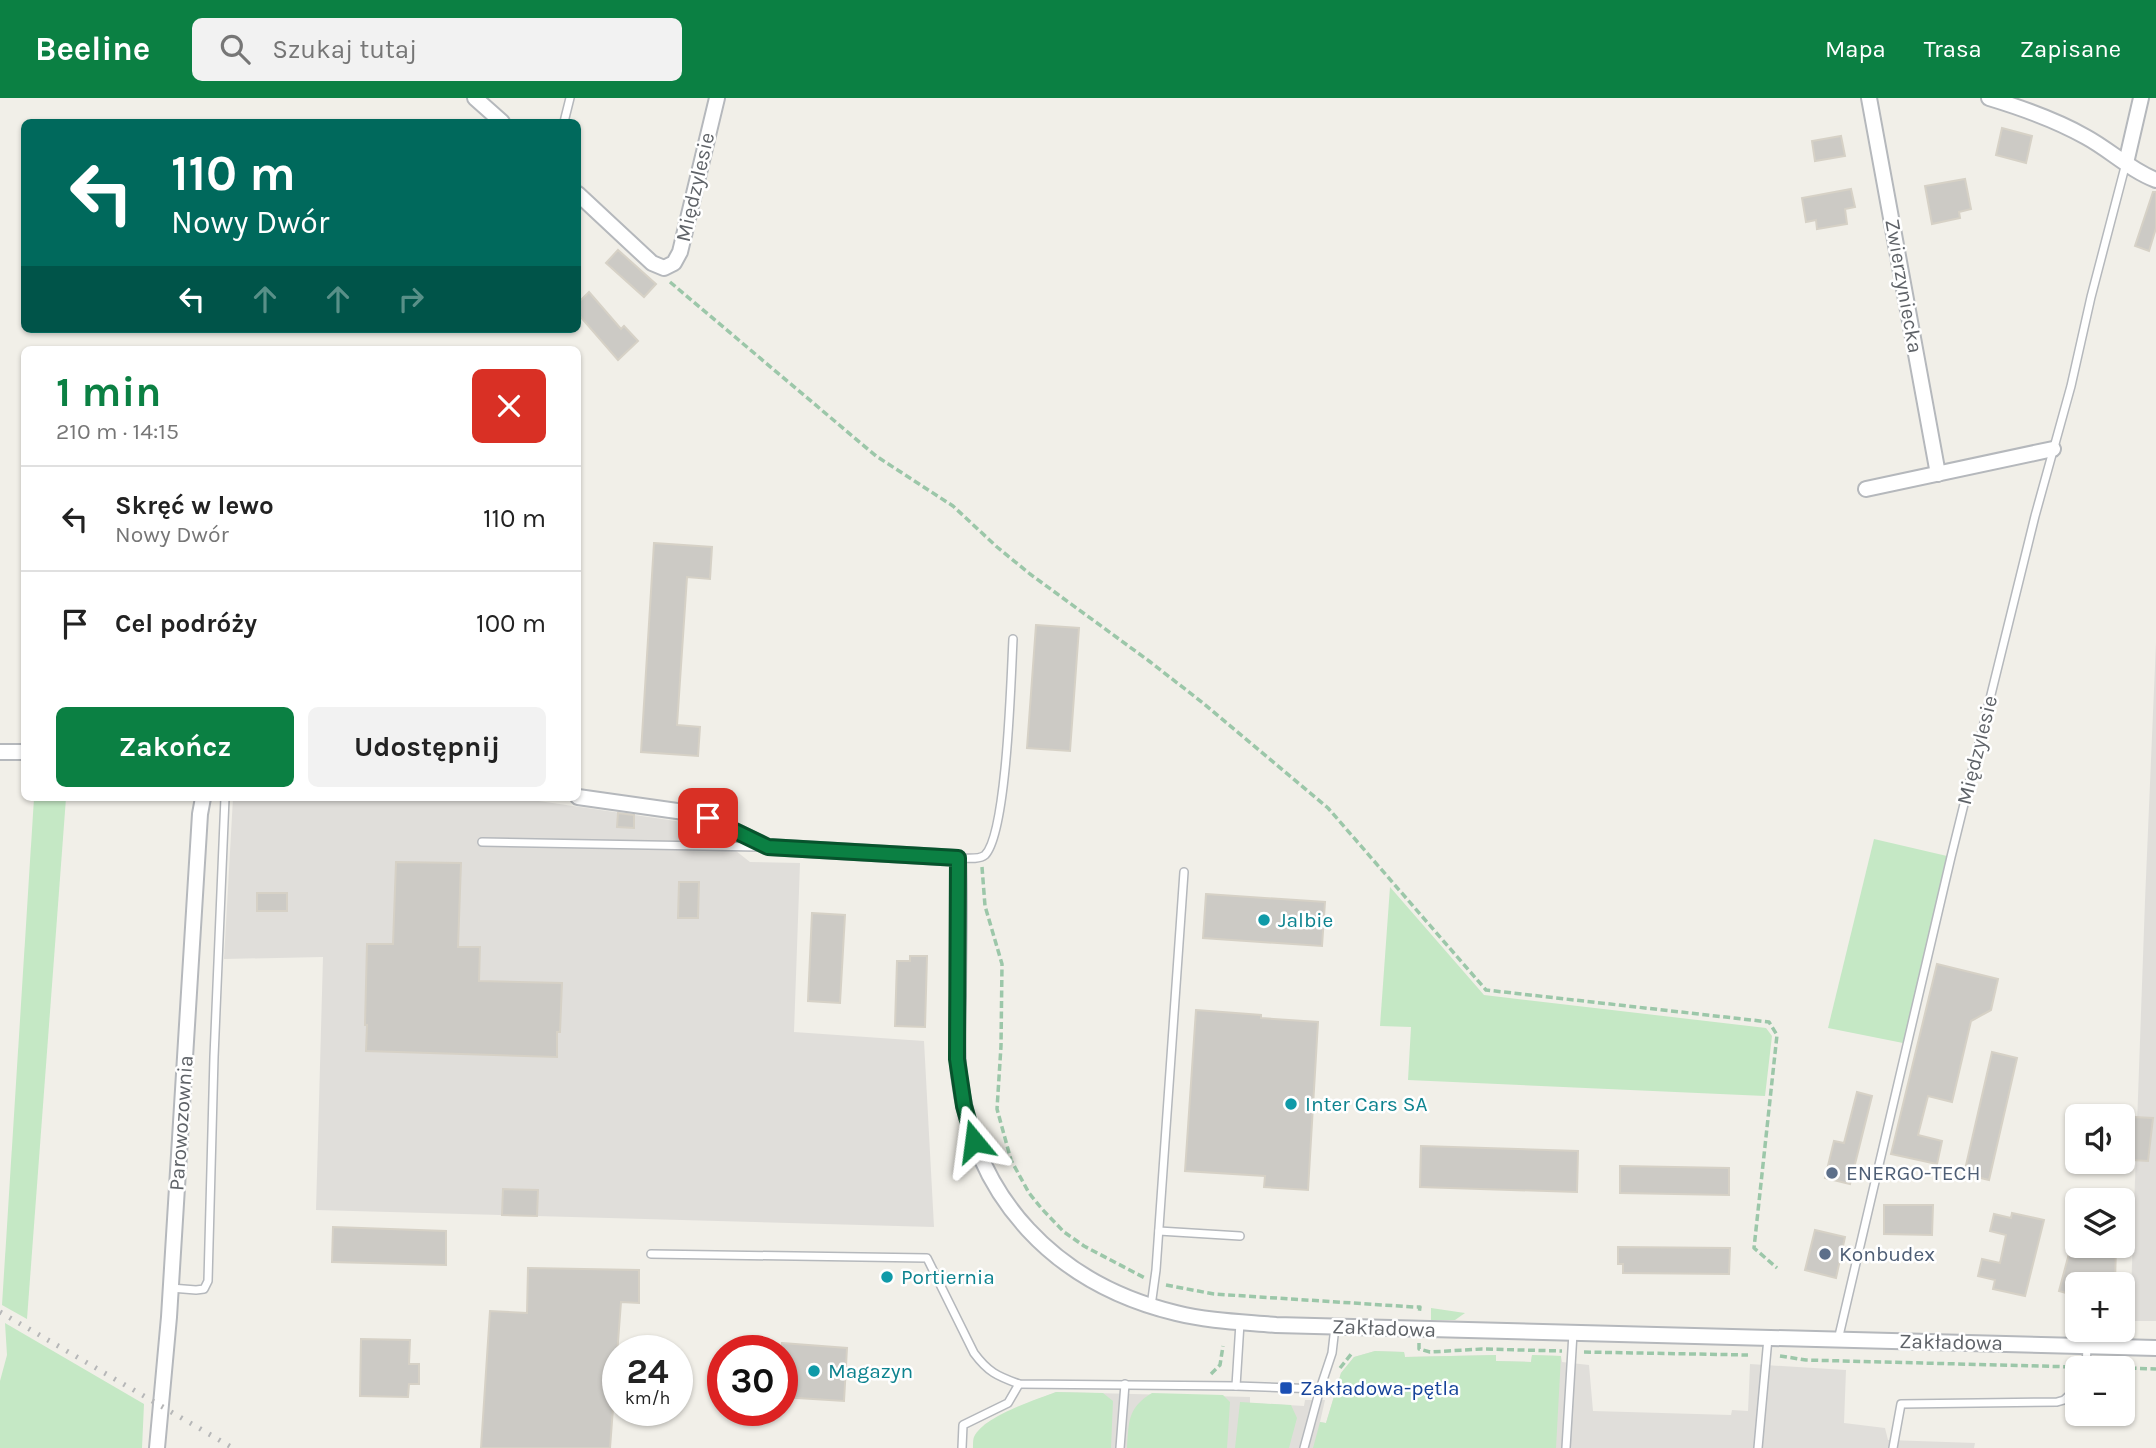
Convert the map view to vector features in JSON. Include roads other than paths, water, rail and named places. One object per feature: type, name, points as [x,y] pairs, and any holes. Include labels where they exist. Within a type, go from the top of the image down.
[{"type":"street","points":[[475,98],[499,119]]},
{"type":"street","name":"Międzylesie","points":[[581,197],[652,263],[664,268],[674,263],[680,252],[717,98]]},
{"type":"street","name":"Zwierzyniecka","points":[[1869,98],[1938,474]]},
{"type":"street","points":[[1989,98],[2083,135],[2156,180]]},
{"type":"street","name":"Międzylesie","points":[[2126,163],[2141,98]]},
{"type":"street","points":[[1866,489],[2053,449]]},
{"type":"street","points":[[0,751],[21,752]]},
{"type":"street","points":[[581,797],[708,818],[768,847],[958,858]]},
{"type":"street","name":"Parowozownia","points":[[157,1448],[171,1289],[202,801]]},
{"type":"street","name":"Zakładowa","points":[[958,858],[957,1059],[964,1106],[979,1155],[993,1184],[1031,1235],[1054,1256],[1102,1287],[1151,1306],[1192,1316],[1240,1322],[2156,1348]]},
{"type":"lane","points":[[565,119],[570,98]]},
{"type":"lane","name":"Międzylesie","points":[[1838,1340],[1951,857],[2126,163]]},
{"type":"lane","points":[[958,858],[980,858],[985,855],[996,832],[1003,794],[1013,639]]},
{"type":"lane","points":[[171,1289],[204,1289],[208,1281],[225,801]]},
{"type":"lane","points":[[482,842],[768,847]]},
{"type":"lane","points":[[1151,1306],[1159,1231],[1184,872]]},
{"type":"lane","points":[[1159,1231],[1240,1236]]},
{"type":"lane","points":[[651,1254],[928,1258],[974,1353],[995,1375],[1019,1384],[1236,1386],[1320,1390]]},
{"type":"lane","points":[[1236,1386],[1240,1322]]},
{"type":"lane","points":[[1304,1448],[1332,1353],[1335,1326]]},
{"type":"lane","points":[[1566,1448],[1573,1333]]},
{"type":"lane","points":[[1758,1448],[1768,1337]]},
{"type":"lane","points":[[2087,1356],[2088,1346]]},
{"type":"lane","points":[[962,1448],[963,1425],[1008,1403],[1019,1384]]},
{"type":"lane","points":[[1120,1448],[1125,1384]]},
{"type":"lane","points":[[1894,1448],[1901,1404],[2057,1402],[2065,1399]]},
{"type":"railway","points":[[0,1312],[233,1448]]},
{"type":"place","name":"Jalbie","points":[[1264,920]]},
{"type":"place","name":"Inter Cars SA","points":[[1291,1104]]},
{"type":"place","name":"ENERGO-TECH","points":[[1832,1173]]},
{"type":"place","name":"Konbudex","points":[[1825,1254]]},
{"type":"place","name":"Portiernia","points":[[887,1277]]},
{"type":"place","name":"Magazyn","points":[[814,1371]]},
{"type":"place","name":"Zakładowa-pętla","points":[[1286,1388]]}]
